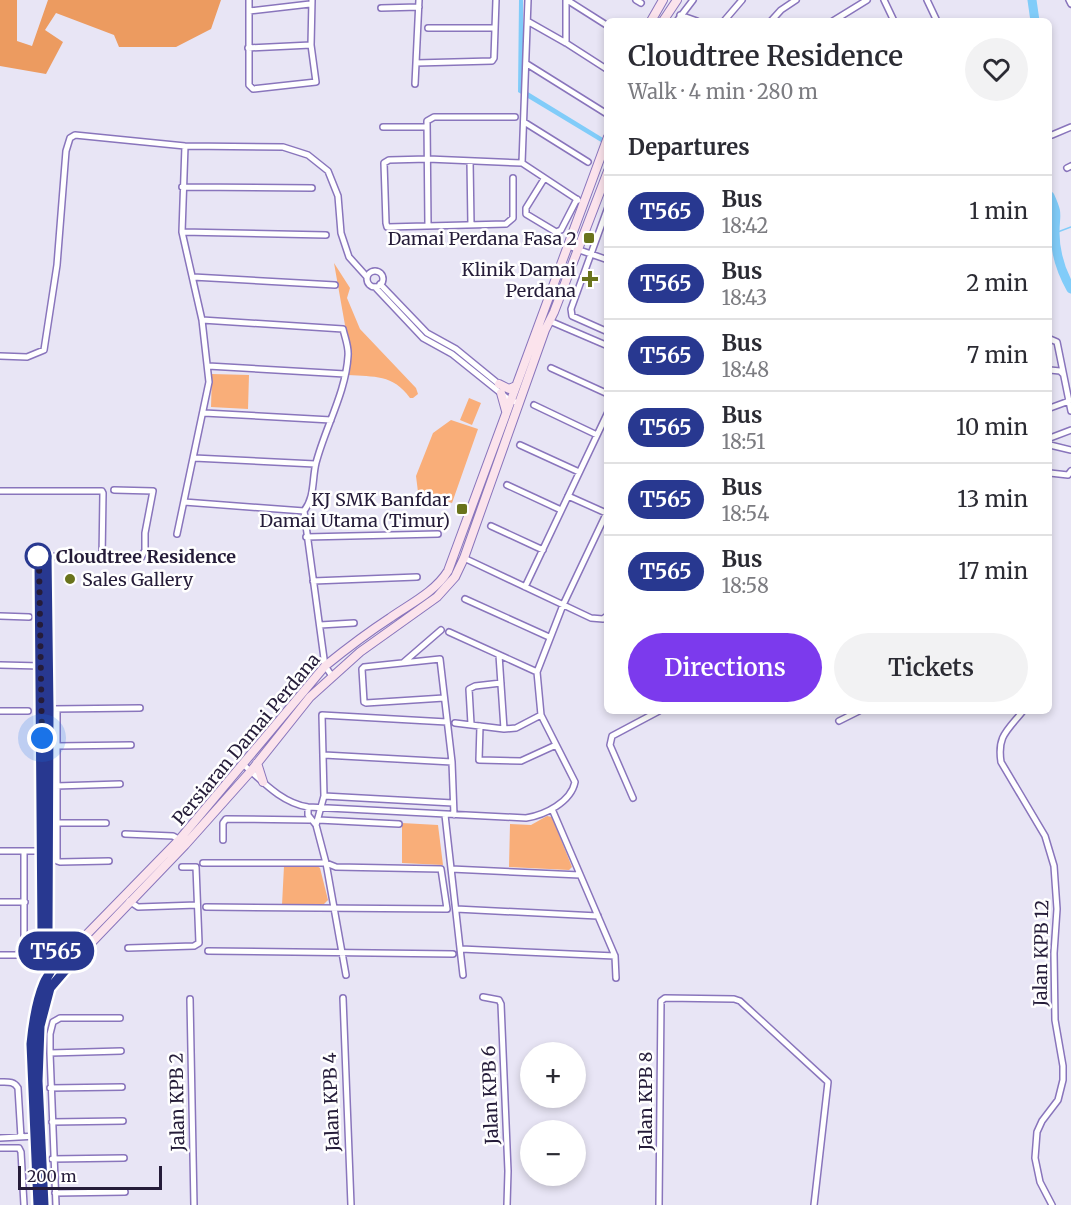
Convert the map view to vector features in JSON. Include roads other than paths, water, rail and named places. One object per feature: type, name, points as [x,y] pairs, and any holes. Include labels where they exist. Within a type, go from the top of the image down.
[{"type":"main road","points":[[653,18],[663,0]]},
{"type":"main road","points":[[665,18],[677,0]]},
{"type":"main road","name":"Persiaran Damai Perdana","points":[[516,402],[516,386],[568,246],[580,201],[604,146]]},
{"type":"main road","name":"Persiaran Damai Perdana","points":[[37,1136],[40,1026],[50,988],[73,949],[123,896],[182,842],[244,778],[248,768],[258,762],[310,697],[360,652],[429,603],[450,584],[464,558],[516,402],[604,183]]},
{"type":"main road","name":"Persiaran Damai Perdana","points":[[37,1136],[31,1068],[33,1024],[44,983],[51,971],[63,965],[130,902],[248,768],[325,666],[352,644],[440,582],[448,571],[507,412],[516,402],[524,400],[554,312]]},
{"type":"main road","points":[[507,412],[500,388],[513,389],[516,386]]},
{"type":"main road","points":[[426,593],[422,599],[429,603]]},
{"type":"main road","points":[[244,778],[263,782],[258,762]]},
{"type":"main road","points":[[51,971],[52,950],[63,952],[73,949]]},
{"type":"main road","points":[[37,1136],[38,1205]]},
{"type":"main road","points":[[37,1136],[44,1205]]},
{"type":"street","points":[[249,0],[249,11],[249,48],[250,87],[256,89],[316,82],[311,45],[311,2],[249,11]]},
{"type":"street","points":[[416,63],[492,62],[495,58],[496,0]]},
{"type":"street","points":[[522,163],[529,22],[528,0]]},
{"type":"street","points":[[566,0],[566,43]]},
{"type":"street","points":[[566,0],[604,24]]},
{"type":"street","points":[[678,18],[693,0]]},
{"type":"street","points":[[727,18],[742,0]]},
{"type":"street","points":[[774,18],[796,0]]},
{"type":"street","points":[[838,18],[867,0]]},
{"type":"street","points":[[884,0],[893,18]]},
{"type":"street","points":[[927,0],[936,18]]},
{"type":"street","points":[[381,8],[419,3],[414,84]]},
{"type":"street","points":[[846,13],[848,18]]},
{"type":"street","points":[[529,22],[604,67]]},
{"type":"street","points":[[428,28],[495,28]]},
{"type":"street","points":[[249,48],[311,45]]},
{"type":"street","points":[[527,64],[604,112]]},
{"type":"street","points":[[383,127],[427,124],[434,117],[515,117]]},
{"type":"street","points":[[524,122],[588,162]]},
{"type":"street","points":[[427,124],[428,226]]},
{"type":"street","points":[[1052,135],[1071,127]]},
{"type":"street","points":[[0,356],[27,357],[44,350],[57,265],[65,162],[69,138],[75,135],[185,146],[283,147],[308,155],[328,171],[338,196],[341,234],[350,257],[369,274]]},
{"type":"street","points":[[177,534],[209,382],[202,321],[194,277],[182,232],[185,146]]},
{"type":"street","points":[[513,178],[513,218],[506,224],[387,227],[384,163],[389,160],[428,159],[522,163],[580,201],[561,230],[556,232],[526,214],[526,208],[544,179]]},
{"type":"street","points":[[470,161],[471,225]]},
{"type":"street","points":[[182,187],[312,188]]},
{"type":"street","points":[[604,217],[571,309],[572,315],[604,330]]},
{"type":"street","points":[[182,232],[326,236]]},
{"type":"street","points":[[568,246],[604,258]]},
{"type":"street","points":[[369,274],[376,271],[381,275],[382,280],[378,285]]},
{"type":"street","points":[[369,274],[368,283],[378,285],[423,338],[452,354],[516,402]]},
{"type":"street","points":[[194,277],[335,285]]},
{"type":"street","points":[[184,502],[303,511],[308,507],[314,486],[315,464],[331,420],[348,357],[343,329],[202,321]]},
{"type":"street","points":[[552,322],[604,344]]},
{"type":"street","points":[[1052,340],[1058,342],[1071,411]]},
{"type":"street","points":[[208,366],[345,374]]},
{"type":"street","points":[[551,368],[604,392]]},
{"type":"street","points":[[1052,370],[1060,371],[1064,375]]},
{"type":"street","points":[[1052,407],[1069,401]]},
{"type":"street","points":[[534,405],[597,435]]},
{"type":"street","points":[[204,413],[331,420]]},
{"type":"street","points":[[525,587],[604,420]]},
{"type":"street","points":[[1052,437],[1071,430]]},
{"type":"street","points":[[520,444],[579,472]]},
{"type":"street","points":[[1052,445],[1071,450]]},
{"type":"street","points":[[194,458],[315,464]]},
{"type":"street","points":[[1052,473],[1068,476],[1071,471]]},
{"type":"street","points":[[507,485],[561,510]]},
{"type":"street","points":[[63,965],[52,950],[48,932],[39,554],[102,559],[136,560],[141,558],[145,550],[145,533],[153,491],[114,490]]},
{"type":"street","points":[[0,491],[102,491],[102,559]]},
{"type":"street","points":[[568,496],[604,510]]},
{"type":"street","points":[[303,511],[325,666],[332,676]]},
{"type":"street","points":[[248,768],[291,803],[308,807],[526,818],[552,809],[571,794],[575,782],[542,715],[537,672],[549,637],[604,517]]},
{"type":"street","points":[[491,526],[543,550]]},
{"type":"street","points":[[306,537],[438,534]]},
{"type":"street","points":[[45,786],[49,709],[47,556]]},
{"type":"street","points":[[464,558],[591,618],[604,616]]},
{"type":"street","points":[[313,581],[417,577]]},
{"type":"street","points":[[465,599],[549,637]]},
{"type":"street","points":[[0,616],[29,616]]},
{"type":"street","points":[[320,625],[354,623]]},
{"type":"street","points":[[404,662],[441,630]]},
{"type":"street","points":[[449,632],[537,672]]},
{"type":"street","points":[[500,655],[504,729]]},
{"type":"street","points":[[444,698],[366,704],[362,669],[440,659],[452,762],[454,815]]},
{"type":"street","points":[[0,665],[41,666]]},
{"type":"street","points":[[471,724],[468,692],[475,686],[501,683]]},
{"type":"street","points":[[49,709],[140,708]]},
{"type":"street","points":[[57,709],[57,861],[109,861]]},
{"type":"street","points":[[0,711],[28,711]]},
{"type":"street","points":[[633,798],[610,745],[612,736],[653,714]]},
{"type":"street","points":[[839,721],[853,714]]},
{"type":"street","name":"Jalan KPB 12","points":[[1021,714],[1001,738],[999,751],[1001,762],[1045,836],[1054,866],[1057,909],[1054,952],[1055,1020],[1063,1066],[1063,1080],[1059,1100],[1042,1121],[1037,1132],[1035,1158],[1040,1182],[1052,1205]]},
{"type":"street","points":[[455,723],[504,729],[516,728],[542,715]]},
{"type":"street","points":[[346,975],[317,823],[324,796],[322,716],[447,722]]},
{"type":"street","points":[[480,726],[479,760],[521,761],[556,745]]},
{"type":"street","points":[[57,746],[131,745]]},
{"type":"street","points":[[324,755],[452,762]]},
{"type":"street","points":[[45,786],[120,784]]},
{"type":"street","points":[[324,796],[453,803]]},
{"type":"street","points":[[308,807],[310,820]]},
{"type":"street","points":[[552,809],[615,956],[616,978]]},
{"type":"street","points":[[445,814],[463,975]]},
{"type":"street","points":[[223,840],[222,823],[226,819],[399,824]]},
{"type":"street","points":[[57,823],[106,823]]},
{"type":"street","points":[[125,834],[173,836],[182,842]]},
{"type":"street","points":[[0,850],[45,851]]},
{"type":"street","points":[[0,955],[17,955],[24,946],[24,851]]},
{"type":"street","points":[[203,862],[326,863],[336,867],[441,869],[447,909],[206,907]]},
{"type":"street","points":[[128,948],[194,946],[199,943],[196,867],[182,867]]},
{"type":"street","points":[[451,869],[580,875]]},
{"type":"street","points":[[123,896],[138,907],[197,906]]},
{"type":"street","points":[[0,902],[25,902]]},
{"type":"street","points":[[456,909],[598,916]]},
{"type":"street","points":[[461,950],[615,956]]},
{"type":"street","points":[[208,951],[453,954]]},
{"type":"street","name":"Jalan KPB 6","points":[[483,997],[499,999],[501,1004],[508,1170],[507,1205]]},
{"type":"street","name":"Jalan KPB 4","points":[[343,998],[351,1205]]},
{"type":"street","name":"Jalan KPB 2","points":[[190,999],[194,1205]]},
{"type":"street","name":"Jalan KPB 8","points":[[659,1205],[660,1001],[662,999],[734,999],[740,1000],[828,1082],[814,1205]]},
{"type":"street","points":[[56,1205],[50,1088],[52,1028],[56,1019],[60,1018],[120,1018]]},
{"type":"street","points":[[50,1053],[122,1051]]},
{"type":"street","points":[[0,1082],[10,1082],[18,1088],[21,1137]]},
{"type":"street","points":[[50,1088],[122,1086]]},
{"type":"street","points":[[52,1122],[123,1121]]},
{"type":"street","points":[[0,1138],[37,1136]]},
{"type":"street","points":[[0,1148],[14,1147],[19,1148],[21,1152],[24,1205]]},
{"type":"street","points":[[52,1159],[124,1158]]},
{"type":"street","points":[[55,1193],[125,1192]]},
{"type":"water","points":[[519,0],[523,0],[523,89],[603,138],[604,147],[601,142],[518,92]]},
{"type":"waterway","points":[[1032,0],[1035,18]]},
{"type":"waterway","points":[[1052,201],[1056,211],[1055,240],[1058,255],[1071,289]]},
{"type":"waterway","points":[[1055,233],[1071,227]]},
{"type":"place","name":"Damai Perdana Fasa 2","points":[[589,238]]},
{"type":"place","name":"Klinik Damai Perdana","points":[[590,279]]},
{"type":"place","name":"KJ SMK Banfdar Damai Utama (Timur)","points":[[462,509]]},
{"type":"place","name":"Cloudtree Residence","points":[[38,556]]},
{"type":"place","name":"Sales Gallery","points":[[70,579]]}]
